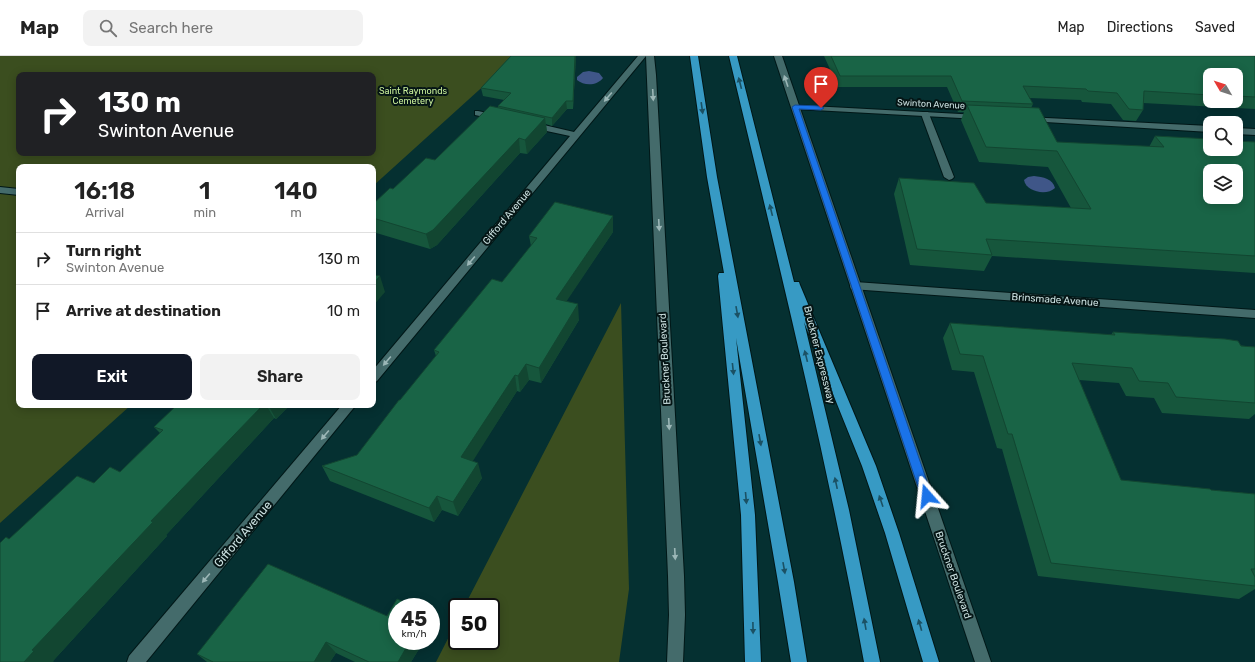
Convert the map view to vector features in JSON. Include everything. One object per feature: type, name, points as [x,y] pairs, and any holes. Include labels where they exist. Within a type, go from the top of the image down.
[{"type":"highway","points":[[694,56],[712,177],[786,582],[799,662]]},
{"type":"highway","name":"Bruckner Expressway","points":[[733,56],[833,468],[872,662]]},
{"type":"highway","points":[[712,177],[742,450],[752,585],[753,662]]},
{"type":"highway","points":[[780,247],[869,466],[892,534],[931,662]]},
{"type":"street","name":"Gifford Avenue","points":[[376,374],[642,56]]},
{"type":"street","name":"Bruckner Boulevard","points":[[650,56],[676,576],[677,615],[675,662]]},
{"type":"street","name":"Bruckner Boulevard","points":[[778,56],[855,286],[985,662]]},
{"type":"street","name":"Swinton Avenue","points":[[795,107],[988,117]]},
{"type":"street","points":[[478,113],[508,120]]},
{"type":"street","points":[[925,114],[948,177]]},
{"type":"street","points":[[1020,119],[1203,129]]},
{"type":"street","points":[[523,124],[576,135]]},
{"type":"street","points":[[1243,131],[1255,132]]},
{"type":"street","points":[[0,190],[16,192]]},
{"type":"street","name":"Brinsmade Avenue","points":[[855,286],[1255,314]]},
{"type":"street","name":"Gifford Avenue","points":[[135,662],[347,408]]},
{"type":"green space","name":"Saint Raymonds Cemetery","points":[[0,56],[515,56],[376,183],[376,164],[16,164],[16,408],[128,408],[0,523]]},
{"type":"green space","points":[[621,303],[629,589],[619,662],[436,662],[448,639],[448,650],[500,650],[500,598],[469,598]]},
{"type":"water","points":[[589,71],[599,73],[603,78],[594,84],[587,84],[577,80],[577,77],[583,72]]},
{"type":"water","points":[[1034,176],[1044,178],[1052,182],[1055,188],[1047,192],[1037,192],[1033,190],[1024,180],[1028,177]]},
{"type":"building","points":[[511,56],[575,56],[573,101],[566,101],[552,118],[498,106],[511,93],[481,88]]},
{"type":"building","points":[[831,56],[1255,56],[1255,97],[1243,96],[1243,68],[1203,68],[1203,95],[1144,91],[1143,110],[1129,109],[1117,93],[1088,91],[1086,89],[1023,86],[1033,104],[962,101],[951,76],[840,76]]},
{"type":"building","points":[[967,105],[1039,108],[1057,142],[1164,147],[1155,136],[1203,139],[1203,156],[1243,156],[1243,141],[1255,142],[1255,256],[986,239],[992,255],[917,249],[899,178],[974,183],[986,203],[1091,209],[1057,151],[986,147]]},
{"type":"building","points":[[490,106],[545,118],[525,140],[519,138],[433,230],[426,234],[376,219],[376,201],[390,188],[393,189],[426,158],[435,160]]},
{"type":"building","points":[[555,202],[613,216],[556,299],[578,304],[539,368],[526,364],[518,376],[515,375],[461,457],[478,463],[453,502],[437,496],[429,508],[322,466],[357,455],[399,400],[439,352],[434,350],[492,279],[502,282],[537,238],[529,236]]},
{"type":"building","points":[[376,275],[380,276],[376,281]]},
{"type":"building","points":[[950,323],[1115,335],[1113,332],[1225,339],[1238,341],[1241,346],[1255,347],[1255,403],[1176,397],[1168,383],[1139,381],[1132,368],[1072,363],[1121,480],[1255,494],[1255,569],[1251,569],[1255,577],[1255,586],[1051,563],[1012,434],[1008,434],[983,356],[960,354]]},
{"type":"building","points":[[174,408],[260,408],[151,521],[153,522],[32,650],[34,651],[24,662],[0,662],[0,543],[6,537],[9,539],[77,476],[94,483],[110,467],[120,472],[163,430],[154,427]]},
{"type":"building","points":[[268,564],[387,616],[388,614],[388,650],[405,650],[398,662],[369,662],[326,642],[314,662],[213,662],[197,654]]},
{"type":"route","points":[[821,108],[795,107],[927,496]]}]
